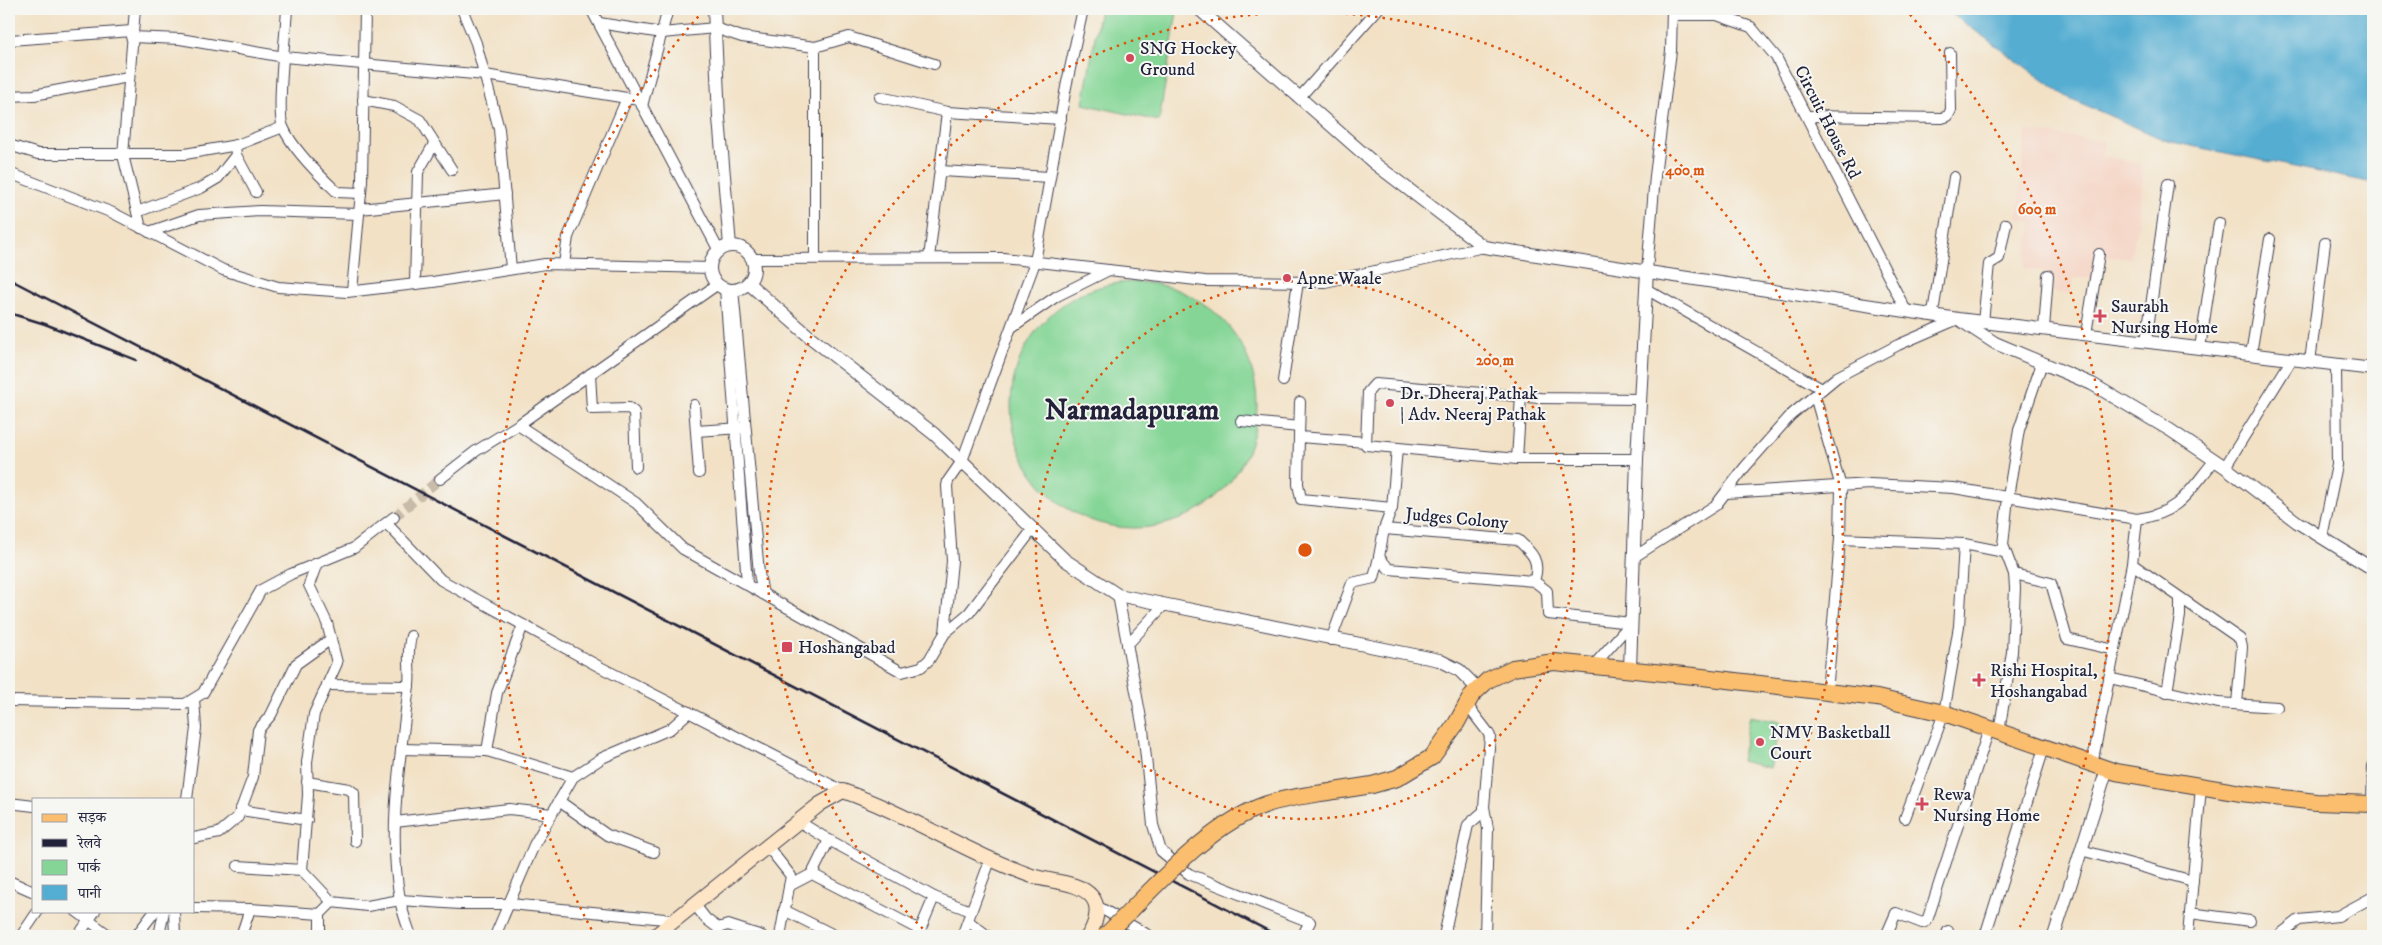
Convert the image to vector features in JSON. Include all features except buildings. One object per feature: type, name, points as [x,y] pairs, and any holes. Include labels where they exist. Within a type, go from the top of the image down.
[{"type":"main road","points":[[1105,936],[1205,840],[1234,820],[1267,804],[1372,785],[1397,778],[1432,757],[1478,689],[1488,680],[1513,668],[1554,662],[1877,698],[1944,713],[2099,767],[2201,786],[2316,802],[2373,805]]},
{"type":"main road","points":[[655,936],[820,804],[843,791],[878,803],[1032,876],[1082,888],[1093,898],[1097,914],[1088,936]]},
{"type":"street","points":[[135,9],[123,152],[137,212],[145,230]]},
{"type":"street","points":[[287,9],[280,108],[283,127],[313,169],[337,192],[361,193]]},
{"type":"street","points":[[352,291],[361,193],[366,9]]},
{"type":"street","points":[[462,9],[476,43],[500,129],[511,269]]},
{"type":"street","points":[[592,9],[641,103],[724,248]]},
{"type":"street","points":[[641,103],[668,9]]},
{"type":"street","points":[[714,9],[724,248]]},
{"type":"street","points":[[945,633],[952,561],[948,481],[962,461],[1035,262],[1083,9]]},
{"type":"street","points":[[1199,9],[1374,163],[1484,247]]},
{"type":"street","points":[[1300,97],[1378,9]]},
{"type":"street","points":[[1630,669],[1646,271],[1654,176],[1671,51],[1672,12]]},
{"type":"street","name":"Circuit House Rd","points":[[1672,12],[1717,15],[1751,27],[1776,56],[1905,309]]},
{"type":"street","points":[[599,23],[662,32],[715,28],[742,37],[816,46],[850,37],[934,64]]},
{"type":"street","points":[[10,40],[132,34],[180,39],[284,57],[485,75],[627,98],[641,103]]},
{"type":"street","points":[[815,258],[816,46]]},
{"type":"street","points":[[1807,116],[1948,116],[1952,110],[1950,53]]},
{"type":"street","points":[[9,96],[34,95],[128,77]]},
{"type":"street","points":[[880,97],[946,112],[1061,119]]},
{"type":"street","points":[[564,264],[568,236],[627,98]]},
{"type":"street","points":[[364,100],[394,106],[420,120],[452,170]]},
{"type":"street","points":[[929,258],[946,112]]},
{"type":"street","points":[[9,145],[38,154],[123,152],[185,154],[236,150],[283,127]]},
{"type":"street","points":[[415,284],[418,172],[434,144]]},
{"type":"street","points":[[236,150],[256,192]]},
{"type":"street","points":[[137,212],[201,188],[218,178],[236,150]]},
{"type":"street","points":[[940,171],[1050,177]]},
{"type":"street","points":[[9,173],[112,214],[223,270],[278,287],[352,291],[415,284],[545,264],[710,268]]},
{"type":"street","points":[[1933,314],[1954,177]]},
{"type":"street","points":[[2146,342],[2168,184]]},
{"type":"street","points":[[145,230],[199,215],[260,211],[360,211],[505,194]]},
{"type":"street","points":[[2200,348],[2219,223]]},
{"type":"street","points":[[1983,322],[1989,264],[1999,258],[2006,224]]},
{"type":"street","points":[[2251,354],[2270,239]]},
{"type":"street","points":[[2310,362],[2325,242]]},
{"type":"street","points":[[440,479],[476,451],[590,374],[725,287],[748,283],[753,276],[753,259],[739,247],[724,248],[713,258],[710,268],[712,277],[725,287],[763,594]]},
{"type":"street","points":[[753,259],[1002,258],[1205,281],[1325,282],[1484,247],[1983,322],[2373,369]]},
{"type":"street","points":[[2086,334],[2099,254]]},
{"type":"street","points":[[1012,327],[1057,296],[1109,270]]},
{"type":"street","points":[[2044,329],[2048,275]]},
{"type":"street","points":[[1283,381],[1298,282]]},
{"type":"street","points":[[748,283],[810,338],[934,434],[1065,560],[1118,595],[1163,606],[1439,660],[1459,670],[1478,689]]},
{"type":"street","points":[[1646,289],[1819,393],[1841,486],[1840,539],[1827,693]]},
{"type":"street","points":[[1634,556],[1716,505],[1745,467],[1791,415],[1837,377],[1958,318]]},
{"type":"street","points":[[1958,318],[1995,343],[2092,384],[2170,430],[2220,463],[2297,522],[2373,569]]},
{"type":"street","points":[[1726,493],[1870,484],[1954,488],[2137,519],[2163,513],[2173,508],[2220,463],[2292,359]]},
{"type":"street","points":[[1886,936],[1896,913],[1922,923],[1927,921],[1994,730],[2012,652],[2014,574],[2004,552],[2008,497],[2019,430],[2042,363]]},
{"type":"street","points":[[2322,538],[2337,466],[2336,365]]},
{"type":"street","points":[[590,374],[592,409],[629,408],[634,412],[636,467]]},
{"type":"street","points":[[1366,442],[1368,392],[1375,384],[1521,396],[1640,399]]},
{"type":"street","points":[[1517,459],[1521,396]]},
{"type":"street","points":[[1300,402],[1298,484],[1301,499],[1392,508]]},
{"type":"street","points":[[694,405],[699,473]]},
{"type":"street","points":[[1241,421],[1366,442],[1366,445],[1397,448],[1517,459],[1637,459]]},
{"type":"street","points":[[518,424],[636,503],[683,549],[902,672],[921,668],[929,660],[945,633],[970,613],[1033,529]]},
{"type":"street","points":[[696,431],[741,428]]},
{"type":"street","points":[[741,428],[747,584]]},
{"type":"street","points":[[1384,529],[1392,508],[1397,448]]},
{"type":"street","points":[[2054,936],[2081,850],[2099,767],[2109,678],[2132,564],[2137,519]]},
{"type":"street","points":[[9,701],[153,705],[185,704],[203,693],[261,590],[291,574],[354,548],[391,521],[441,580],[523,625],[843,791]]},
{"type":"street","name":"Judges Colony","points":[[1331,640],[1352,583],[1374,578],[1384,529],[1518,540],[1534,555],[1537,571],[1534,581]]},
{"type":"street","points":[[1840,539],[1964,544],[2004,552]]},
{"type":"street","points":[[1905,818],[1944,713],[1959,626],[1964,544]]},
{"type":"street","points":[[1379,557],[1389,569],[1534,581],[1547,591],[1548,614],[1632,623]]},
{"type":"street","points":[[302,870],[307,820],[307,762],[314,714],[337,663],[327,623],[309,585],[317,563]]},
{"type":"street","points":[[2132,564],[2242,642],[2237,704]]},
{"type":"street","points":[[2014,574],[2051,583],[2067,638],[2115,650]]},
{"type":"street","points":[[1118,595],[1143,729],[1153,824],[1161,851],[1189,874],[1310,922],[1305,931]]},
{"type":"street","points":[[2167,692],[2180,616],[2180,598]]},
{"type":"street","points":[[1127,645],[1163,606]]},
{"type":"street","points":[[1594,665],[1632,623]]},
{"type":"street","points":[[488,751],[497,693],[523,625]]},
{"type":"street","points":[[411,636],[407,652],[409,686],[401,748],[394,840],[400,900],[411,936]]},
{"type":"street","points":[[195,838],[219,833],[238,817],[253,777],[258,730],[271,715],[296,664],[331,639]]},
{"type":"street","points":[[2109,678],[2218,703],[2277,707]]},
{"type":"street","points":[[327,685],[409,686]]},
{"type":"street","points":[[187,798],[196,728],[194,699]]},
{"type":"street","points":[[1466,706],[1490,736],[1484,811],[1488,829],[1485,936]]},
{"type":"street","points":[[495,936],[534,845],[573,777],[602,758],[670,729],[689,712]]},
{"type":"street","points":[[401,748],[488,751],[573,777]]},
{"type":"street","points":[[1985,936],[2044,748]]},
{"type":"street","points":[[2373,766],[2373,805]]},
{"type":"street","points":[[308,782],[349,789],[354,793],[355,841]]},
{"type":"street","points":[[2188,936],[2201,786]]},
{"type":"street","points":[[559,801],[607,835],[654,852]]},
{"type":"street","points":[[9,803],[32,806]]},
{"type":"street","points":[[395,822],[509,809],[552,814]]},
{"type":"street","points":[[240,810],[307,820]]},
{"type":"street","points":[[1444,936],[1468,825],[1484,811]]},
{"type":"street","points":[[798,821],[829,840],[969,916],[988,936]]},
{"type":"street","points":[[789,886],[812,874],[829,840]]},
{"type":"street","points":[[768,847],[791,876],[780,936]]},
{"type":"street","points":[[2081,850],[2193,881]]},
{"type":"street","points":[[962,936],[991,858]]},
{"type":"street","points":[[238,866],[302,870],[332,902],[367,906],[400,900],[460,904],[510,904],[675,920]]},
{"type":"street","points":[[812,874],[918,933],[934,896]]},
{"type":"street","points":[[9,881],[32,891]]},
{"type":"street","points":[[2278,936],[2299,920],[2338,916],[2373,897]]},
{"type":"street","points":[[320,936],[320,914],[332,902]]},
{"type":"street","points":[[695,905],[706,919],[718,928],[728,926],[762,936]]},
{"type":"street","points":[[1095,905],[1150,936]]},
{"type":"street","points":[[195,908],[250,909],[320,914]]},
{"type":"street","points":[[241,936],[250,909]]},
{"type":"street","points":[[784,910],[836,936]]},
{"type":"street","points":[[21,936],[37,912]]},
{"type":"street","points":[[77,912],[110,936]]},
{"type":"street","points":[[78,936],[94,912]]},
{"type":"street","points":[[136,936],[154,912]]},
{"type":"street","points":[[159,936],[164,912]]},
{"type":"street","points":[[174,912],[175,936]]},
{"type":"street","points":[[2190,913],[2250,921]]},
{"type":"shaded area","points":[[2026,131],[2104,141],[2102,156],[2141,164],[2143,176],[2138,226],[2130,259],[2098,256],[2099,278],[2074,278],[2071,295],[2050,291],[2045,271],[2024,269],[2032,223],[2017,218]]},
{"type":"green space","name":"SNG Hockey Ground","points":[[1100,9],[1162,9],[1177,12],[1159,121],[1083,104]]},
{"type":"green space","points":[[1146,282],[1170,287],[1192,296],[1203,302],[1221,318],[1237,336],[1248,358],[1255,381],[1257,405],[1255,429],[1248,452],[1237,474],[1221,492],[1203,508],[1170,523],[1146,528],[1122,528],[1098,523],[1065,508],[1031,474],[1020,452],[1013,429],[1011,393],[1016,369],[1031,336],[1065,302],[1087,291],[1110,284]]},
{"type":"green space","name":"NMV Basketball Court","points":[[1750,716],[1780,722],[1770,768],[1741,761]]},
{"type":"water","points":[[1945,9],[2373,9],[2373,183],[2167,141],[2067,97]]},
{"type":"tunnel","points":[[394,517],[440,479]]},
{"type":"railway","points":[[9,279],[1278,936]]},
{"type":"railway","points":[[9,313],[45,324],[136,360]]},
{"type":"place","name":"SNG Hockey Ground","points":[[1130,58]]},
{"type":"place","name":"Apne Waale","points":[[1287,278]]},
{"type":"place","name":"Saurabh Nursing Home","points":[[2100,316]]},
{"type":"place","name":"Dr. Dheeraj Pathak | Adv. Neeraj Pathak","points":[[1390,403]]},
{"type":"place","name":"Hoshangabad","points":[[787,647]]},
{"type":"place","name":"Rishi Hospital, Hoshangabad","points":[[1979,680]]},
{"type":"place","name":"NMV Basketball Court","points":[[1760,742]]},
{"type":"place","name":"Rewa Nursing Home","points":[[1922,804]]},
{"type":"district","name":"Narmadapuram","points":[[1132,409]]}]
